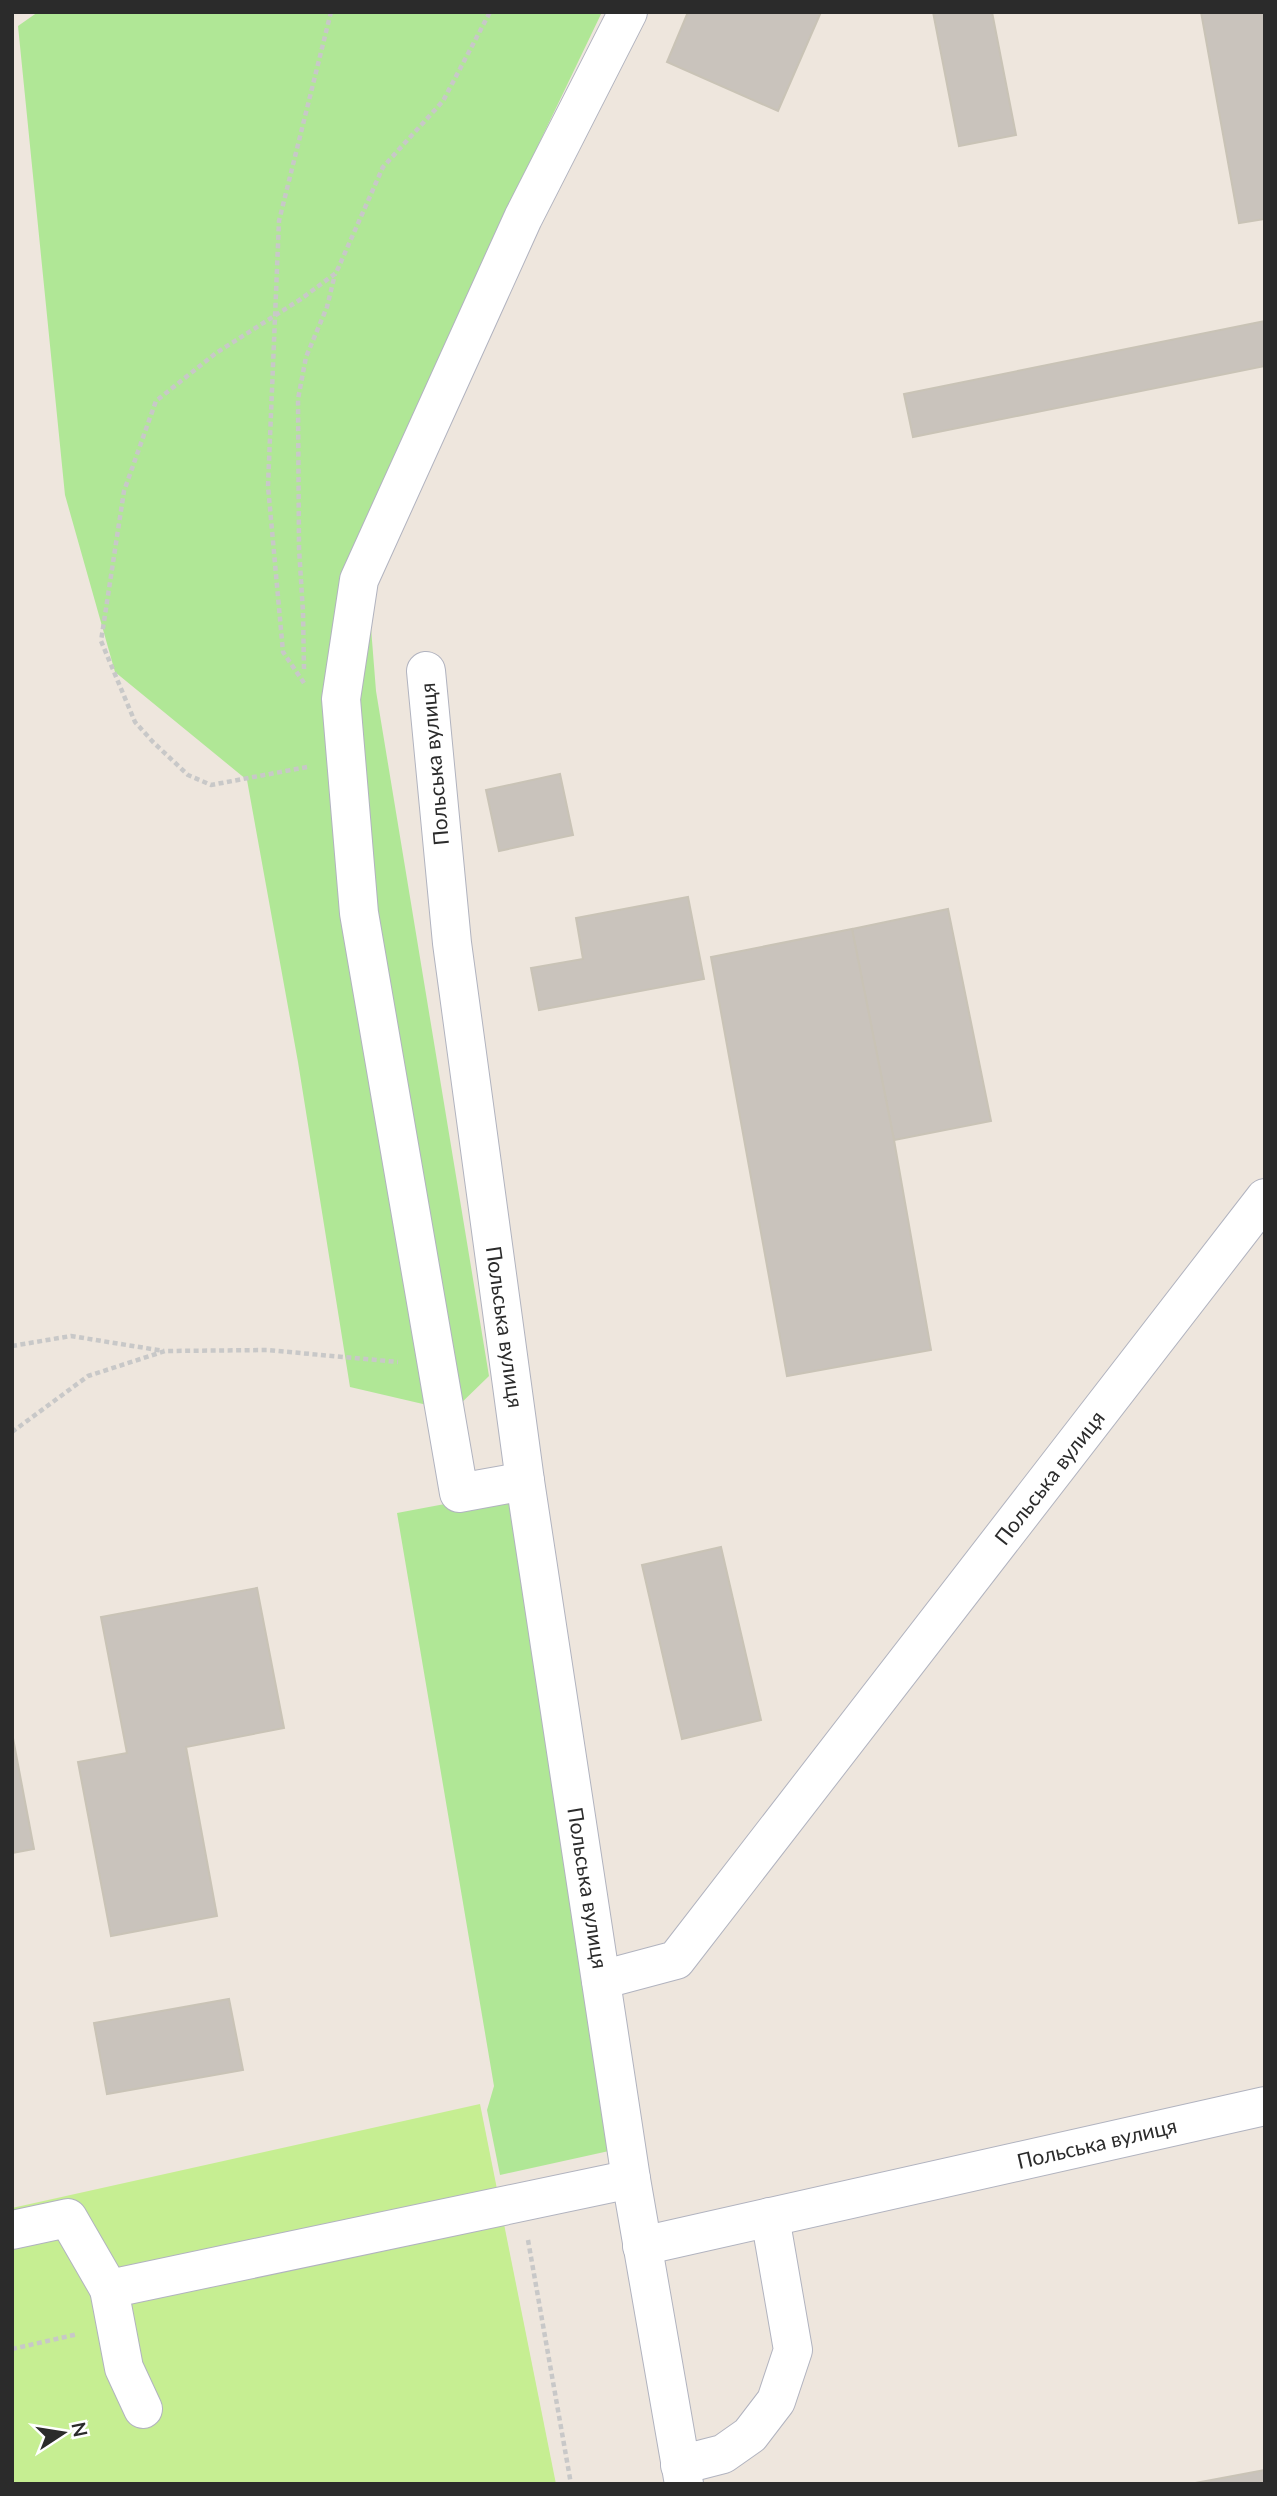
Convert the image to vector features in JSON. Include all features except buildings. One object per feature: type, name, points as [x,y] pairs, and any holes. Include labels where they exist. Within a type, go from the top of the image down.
[{"type":"street","points":[[525,1481],[459,1493],[359,913],[341,699],[359,580],[523,218],[628,12]]},
{"type":"street","name":"Польська вулиця","points":[[426,671],[452,943],[525,1481],[631,2179],[682,2474]]},
{"type":"street","name":"Польська вулиця","points":[[601,1980],[677,1960],[1265,1198]]},
{"type":"street","name":"Польська вулиця","points":[[642,2246],[1265,2106]]},
{"type":"street","points":[[109,2289],[631,2179]]},
{"type":"street","points":[[682,2474],[723,2454],[750,2435],[776,2401],[793,2350],[770,2217]]},
{"type":"street","points":[[12,2230],[68,2218],[109,2289],[124,2368],[143,2409]]},
{"type":"path","points":[[331,12],[279,221],[268,486],[283,652],[307,686],[299,548],[298,399],[306,357],[327,307],[335,273],[383,166],[443,100],[490,12]]},
{"type":"path","points":[[335,273],[216,353],[156,401],[124,491],[101,641],[135,722],[188,775],[211,785],[299,768],[330,765],[346,768]]},
{"type":"path","points":[[12,1346],[71,1336],[164,1351],[267,1350],[437,1366]]},
{"type":"path","points":[[12,1432],[88,1376],[164,1351]]},
{"type":"path","points":[[521,2202],[571,2484]]},
{"type":"path","points":[[12,2349],[116,2326]]},
{"type":"green space","points":[[38,12],[602,12],[532,158],[364,539],[376,691],[489,1376],[453,1411],[350,1387],[298,1062],[247,780],[115,672],[65,495],[18,26]]},
{"type":"green space","points":[[519,1490],[618,2149],[500,2175],[487,2110],[494,2086],[397,1513]]},
{"type":"green space","points":[[480,2104],[556,2484],[12,2484],[12,2208]]}]
